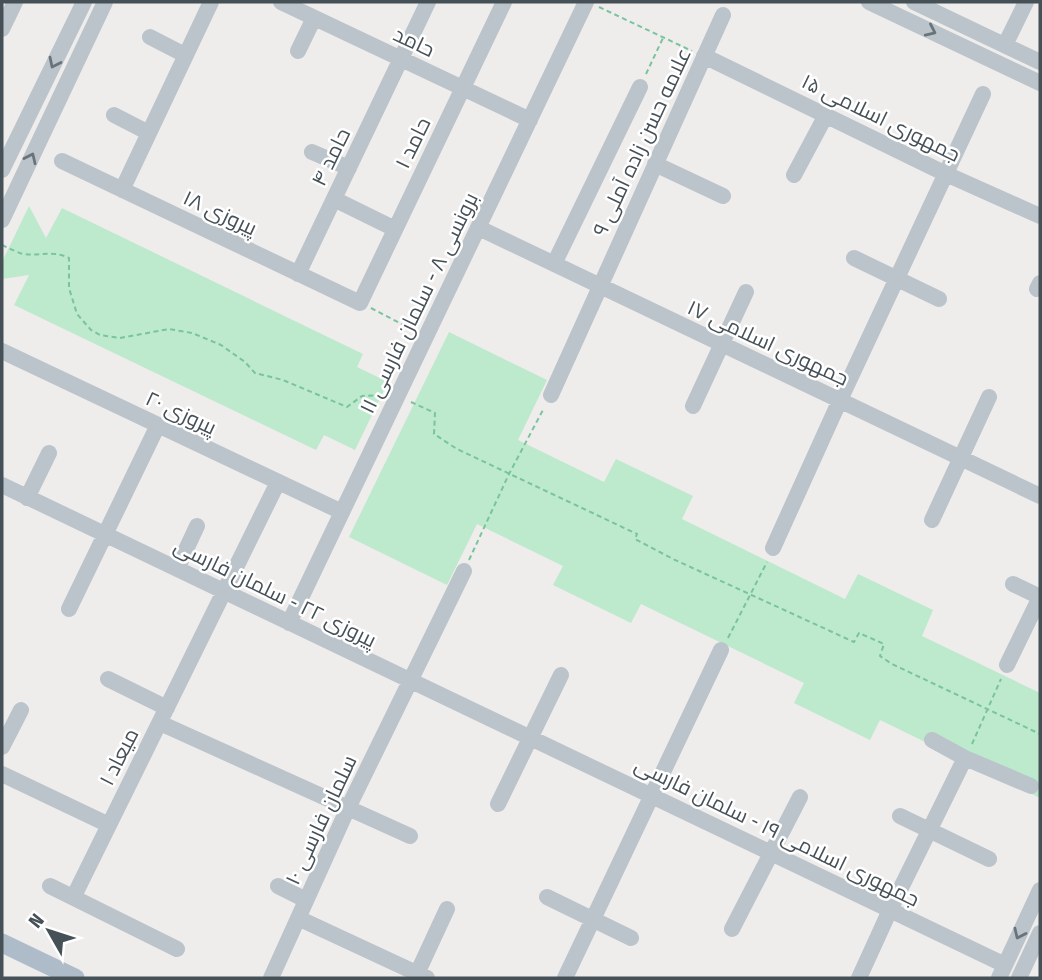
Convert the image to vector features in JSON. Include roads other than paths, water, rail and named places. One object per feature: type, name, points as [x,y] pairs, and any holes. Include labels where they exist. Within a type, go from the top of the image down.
[{"type":"main road","points":[[2,943],[75,978]]},
{"type":"street","points":[[2,29],[15,2]]},
{"type":"street","points":[[2,170],[83,2]]},
{"type":"street","points":[[2,220],[105,2]]},
{"type":"street","points":[[122,190],[211,2]]},
{"type":"street","name":"حامد","points":[[281,2],[530,120]]},
{"type":"street","name":"حامد ۴","points":[[298,274],[428,2]]},
{"type":"street","name":"حامد ۱","points":[[360,303],[504,2]]},
{"type":"street","name":"برونسی ۸ - سلمان فارسی ۱۱","points":[[289,623],[587,2]]},
{"type":"street","points":[[869,2],[1040,83]]},
{"type":"street","points":[[914,2],[1040,62]]},
{"type":"street","points":[[1004,45],[1026,2]]},
{"type":"street","name":"علامه حسن زاده آملی ۹","points":[[551,395],[723,15]]},
{"type":"street","points":[[298,51],[314,18]]},
{"type":"street","points":[[150,37],[185,55]]},
{"type":"street","name":"جمهوری اسلامی ۱۵","points":[[704,56],[946,174],[1040,216]]},
{"type":"street","points":[[554,264],[640,87]]},
{"type":"street","points":[[773,548],[983,94]]},
{"type":"street","points":[[794,175],[826,115]]},
{"type":"street","points":[[114,116],[149,133]]},
{"type":"street","points":[[312,152],[349,168]]},
{"type":"street","name":"پیروزی ۱۸","points":[[62,161],[360,303]]},
{"type":"street","points":[[655,164],[723,196]]},
{"type":"street","points":[[334,199],[395,229]]},
{"type":"street","name":"جمهوری اسلامی ۱۷","points":[[478,228],[1040,496]]},
{"type":"street","points":[[854,258],[939,299]]},
{"type":"street","points":[[694,406],[746,292]]},
{"type":"street","name":"پیروزی ۲۰","points":[[2,351],[342,512]]},
{"type":"street","points":[[932,520],[989,397]]},
{"type":"street","points":[[69,609],[158,425]]},
{"type":"street","points":[[27,498],[49,453]]},
{"type":"street","name":"میعاد ۱","points":[[74,897],[278,482]]},
{"type":"street","name":"پیروزی ۲۲ - سلمان فارسی","points":[[2,485],[531,738]]},
{"type":"street","points":[[177,569],[197,526]]},
{"type":"street","name":"سلمان فارسی ۱۰","points":[[271,978],[348,808],[464,570]]},
{"type":"street","points":[[1007,665],[1040,597],[1013,584]]},
{"type":"street","points":[[565,978],[721,650]]},
{"type":"street","points":[[498,804],[561,675]]},
{"type":"street","points":[[108,679],[167,708]]},
{"type":"street","points":[[2,747],[21,710]]},
{"type":"street","points":[[160,723],[411,836]]},
{"type":"street","name":"جمهوری اسلامی ۱۹ - سلمان فارسی","points":[[531,738],[890,910],[1002,972]]},
{"type":"street","points":[[932,740],[965,758],[1031,786]]},
{"type":"street","points":[[859,978],[965,758]]},
{"type":"street","points":[[2,774],[109,825]]},
{"type":"street","points":[[732,929],[800,797]]},
{"type":"street","points":[[900,816],[989,859]]},
{"type":"street","points":[[50,886],[177,949]]},
{"type":"street","points":[[278,886],[306,900]]},
{"type":"street","points":[[1002,972],[1040,890]]},
{"type":"street","points":[[547,897],[631,937]]},
{"type":"street","points":[[298,918],[420,977],[447,909]]},
{"type":"street","points":[[1019,978],[1040,933]]}]
